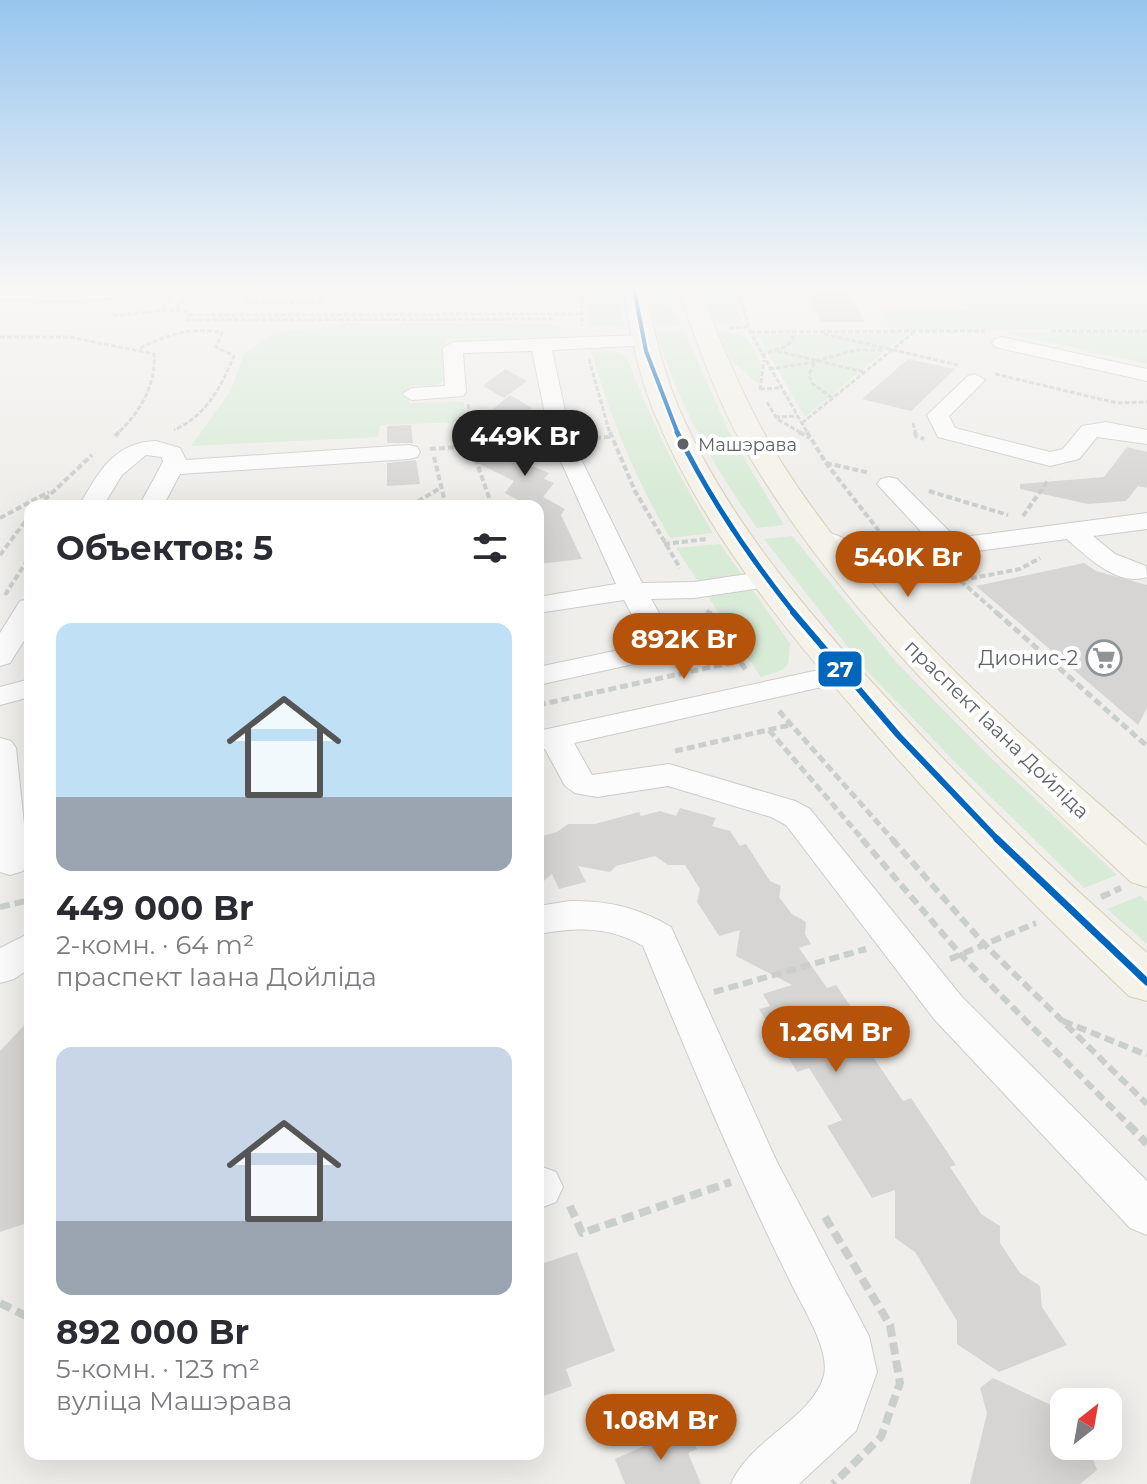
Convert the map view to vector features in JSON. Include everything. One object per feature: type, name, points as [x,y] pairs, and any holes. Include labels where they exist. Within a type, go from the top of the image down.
[{"type":"main road","points":[[648,358],[663,402],[701,480],[768,579],[842,674],[932,773],[1067,911],[1147,982]]},
{"type":"main road","name":"праспект Іаана Дойліда","points":[[715,358],[774,473],[859,588],[920,656],[993,729],[1147,871]]},
{"type":"street","points":[[412,394],[456,392],[454,358]]},
{"type":"street","points":[[544,358],[564,440],[633,592],[665,649],[544,675]]},
{"type":"street","points":[[1080,358],[1147,375]]},
{"type":"street","points":[[975,380],[938,415],[946,432],[1050,459],[1071,454],[1090,431],[1106,429],[1147,437]]},
{"type":"street","points":[[95,500],[118,462],[129,453],[149,449],[166,451],[175,457],[154,500]]},
{"type":"street","points":[[171,468],[421,450]]},
{"type":"street","points":[[881,479],[950,547]]},
{"type":"street","points":[[820,538],[856,551],[895,554],[1147,521]]},
{"type":"street","points":[[1068,532],[1106,560],[1137,572]]},
{"type":"street","points":[[859,588],[871,567],[895,554]]},
{"type":"street","points":[[544,604],[633,592],[694,590],[768,579]]},
{"type":"street","points":[[0,657],[24,617]]},
{"type":"street","points":[[842,674],[763,692],[544,727],[580,781],[590,786],[669,775],[783,809],[798,817],[948,1008],[1147,1213]]},
{"type":"street","points":[[0,696],[24,690]]},
{"type":"street","points":[[0,748],[13,861]]},
{"type":"street","points":[[544,919],[595,913],[646,929],[658,937],[759,1172],[844,1336],[851,1372],[837,1412],[759,1484]]},
{"type":"street","points":[[0,968],[24,952]]},
{"type":"path","points":[[113,438],[125,428],[150,389],[155,358]]},
{"type":"path","points":[[169,432],[197,417],[225,380],[233,358]]},
{"type":"path","points":[[464,358],[471,446],[490,500]]},
{"type":"path","points":[[589,358],[604,419],[635,491],[664,544],[739,661],[984,944],[1147,1104]]},
{"type":"path","points":[[763,358],[760,389],[775,417],[811,439]]},
{"type":"path","points":[[805,358],[864,372]]},
{"type":"path","points":[[769,369],[825,358]]},
{"type":"path","points":[[802,423],[881,358]]},
{"type":"path","points":[[815,361],[809,374],[812,383],[832,398]]},
{"type":"path","points":[[760,389],[781,388]]},
{"type":"path","points":[[775,417],[797,416]]},
{"type":"path","points":[[445,500],[442,487],[421,450],[611,437]]},
{"type":"path","points":[[44,500],[101,448]]},
{"type":"path","points":[[77,468],[104,454]]},
{"type":"path","points":[[826,463],[881,479]]},
{"type":"path","points":[[420,500],[442,487]]},
{"type":"path","points":[[918,487],[1068,532]]},
{"type":"path","points":[[35,500],[52,491]]},
{"type":"path","points":[[1,518],[24,506]]},
{"type":"path","points":[[0,555],[24,523]]},
{"type":"path","points":[[664,544],[739,536]]},
{"type":"path","points":[[0,602],[24,565]]},
{"type":"path","points":[[544,727],[739,661]]},
{"type":"path","points":[[769,730],[961,955],[1147,1144]]},
{"type":"path","points":[[0,907],[24,901]]},
{"type":"path","points":[[708,994],[894,941]]},
{"type":"path","points":[[1058,1019],[1147,1055]]},
{"type":"path","points":[[546,1194],[569,1204],[582,1233],[759,1172]]},
{"type":"path","points":[[0,1303],[24,1315]]},
{"type":"green space","points":[[242,358],[445,358],[446,380],[437,385],[409,386],[409,403],[464,402],[466,422],[380,425],[378,437],[191,446],[231,390]]},
{"type":"green space","points":[[593,358],[627,358],[666,447],[713,533],[670,538],[645,491],[606,398]]},
{"type":"green space","points":[[696,358],[731,436],[784,525],[757,528],[699,434],[665,359]]},
{"type":"green space","points":[[758,358],[762,365],[759,385],[731,360]]},
{"type":"green space","points":[[771,358],[876,358],[805,417]]},
{"type":"green space","points":[[1121,358],[1147,358],[1147,364]]},
{"type":"green space","points":[[792,536],[896,662],[989,756],[1117,875],[1084,888],[865,669],[764,539]]},
{"type":"green space","points":[[720,544],[790,643],[788,664],[782,670],[761,677],[676,548]]},
{"type":"green space","points":[[1140,896],[1147,902],[1147,944],[1107,909]]},
{"type":"building","points":[[908,359],[955,369],[911,411],[862,399]]},
{"type":"building","points":[[505,369],[527,381],[504,398],[483,386]]},
{"type":"building","points":[[510,395],[532,408],[518,420],[536,430],[521,442],[538,449],[525,463],[549,473],[544,479],[554,483],[543,497],[565,509],[561,515],[582,559],[544,563],[544,500],[518,500],[505,493],[514,481],[467,458],[475,441],[492,449],[483,426],[487,428],[497,421],[486,415]]},
{"type":"building","points":[[411,425],[413,443],[387,443],[387,426]]},
{"type":"building","points":[[1127,447],[1147,452],[1147,488],[1138,486],[1126,501],[1088,504],[1020,489],[1020,484],[1104,477]]},
{"type":"building","points":[[416,460],[420,484],[387,486],[387,463]]},
{"type":"building","name":"Дионис-2","points":[[1084,563],[1096,571],[1147,585],[1147,708],[1138,725],[976,586]]},
{"type":"building","points":[[680,808],[716,818],[712,826],[730,831],[740,846],[746,844],[770,881],[781,886],[779,897],[792,914],[806,922],[805,934],[811,944],[799,948],[827,988],[836,985],[877,1045],[867,1048],[903,1101],[911,1098],[956,1165],[950,1167],[981,1214],[1000,1226],[1000,1243],[1020,1273],[1040,1286],[1042,1307],[1067,1345],[999,1372],[957,1344],[957,1321],[915,1252],[895,1238],[895,1190],[872,1198],[827,1126],[842,1120],[809,1068],[797,1072],[759,1009],[770,1006],[763,994],[792,985],[736,956],[740,930],[719,936],[697,902],[700,889],[685,865],[668,865],[655,856],[616,866],[610,872],[578,866],[586,882],[559,889],[552,874],[544,881],[544,835],[557,832],[568,824],[595,824],[639,812],[641,816],[660,811],[676,816]]},
{"type":"building","points":[[24,1025],[24,1224],[0,1232],[0,1051]]},
{"type":"building","points":[[577,1252],[615,1351],[566,1369],[572,1386],[544,1396],[544,1263]]},
{"type":"building","points":[[993,1378],[1050,1404],[1050,1460],[1093,1460],[1097,1470],[1080,1484],[970,1484],[987,1413],[980,1388]]},
{"type":"building","points":[[687,1427],[697,1449],[688,1453],[701,1484],[625,1484],[615,1459]]},
{"type":"transit line","name":"27","points":[[648,358],[667,412],[697,471],[771,585],[856,688],[958,799],[1051,893],[1147,982]]},
{"type":"place","name":"Машэрава","points":[[683,444]]},
{"type":"place","name":"Дионис-2","points":[[1104,658]]}]
